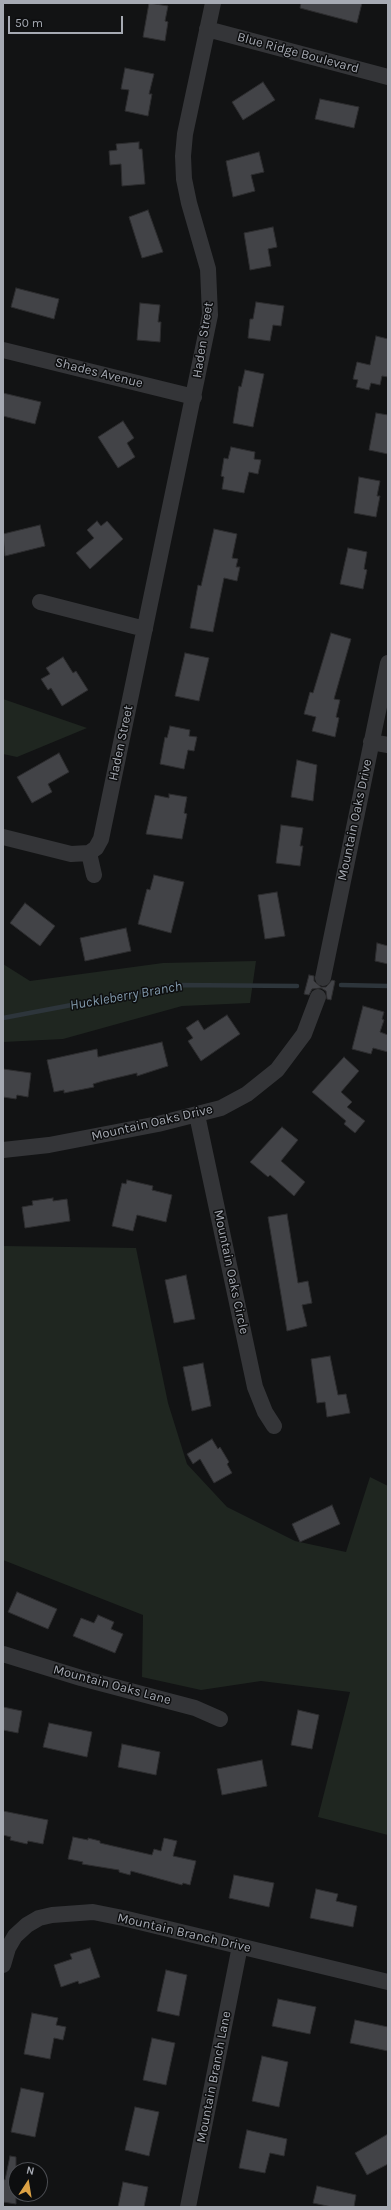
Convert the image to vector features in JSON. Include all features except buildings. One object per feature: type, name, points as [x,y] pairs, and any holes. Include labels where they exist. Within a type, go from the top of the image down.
[{"type":"street","name":"Haden Street","points":[[89,853],[96,848],[101,839],[207,334],[210,294],[208,269],[188,197],[184,156],[185,134],[213,3]]},
{"type":"street","name":"Blue Ridge Boulevard","points":[[207,29],[388,77]]},
{"type":"street","name":"Shades Avenue","points":[[3,350],[194,397]]},
{"type":"street","points":[[40,602],[146,629]]},
{"type":"street","name":"Mountain Oaks Drive","points":[[323,978],[388,663]]},
{"type":"street","points":[[372,742],[388,745]]},
{"type":"street","points":[[3,837],[72,854],[89,853],[94,875]]},
{"type":"street","name":"Mountain Oaks Drive","points":[[3,1150],[49,1145],[221,1108],[234,1101],[278,1070],[304,1034],[318,997]]},
{"type":"street","name":"Mountain Oaks Circle","points":[[197,1114],[255,1387],[265,1412],[274,1426]]},
{"type":"street","name":"Mountain Oaks Lane","points":[[3,1654],[81,1678],[195,1708],[220,1719]]},
{"type":"street","name":"Mountain Branch Drive","points":[[3,1965],[8,1948],[15,1936],[26,1925],[39,1918],[71,1912],[93,1912],[388,1982]]},
{"type":"street","name":"Mountain Branch Lane","points":[[188,2207],[240,1946]]},
{"type":"shaded area","points":[[3,699],[87,728],[17,757],[3,754]]},
{"type":"shaded area","points":[[256,961],[250,1003],[182,1006],[63,1039],[3,1042],[3,964],[30,981],[163,963]]},
{"type":"shaded area","points":[[3,1246],[136,1248],[168,1403],[187,1464],[227,1507],[295,1541],[346,1552],[370,1477],[388,1486],[388,1835],[318,1817],[350,1692],[261,1681],[201,1690],[142,1677],[143,1615],[3,1560]]},
{"type":"waterway","name":"Huckleberry Branch","points":[[3,1018],[177,985],[297,986]]},
{"type":"waterway","name":"Huckleberry Branch","points":[[341,985],[388,986]]}]
